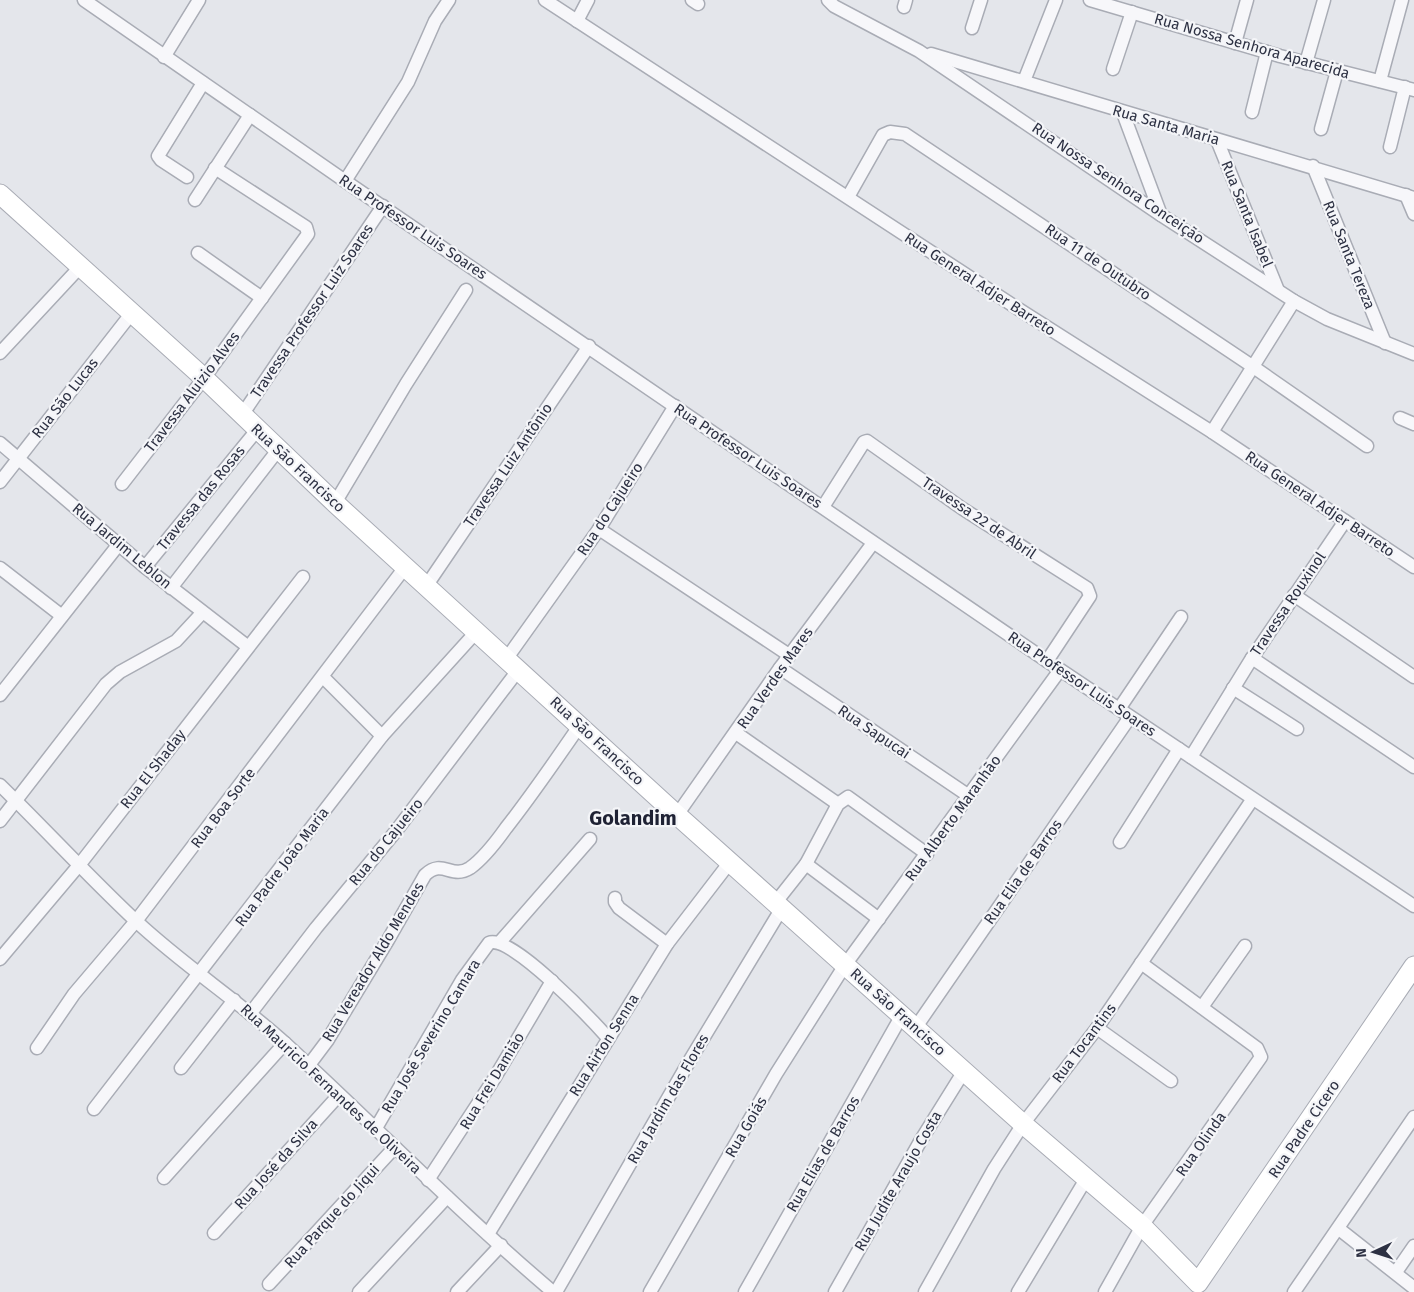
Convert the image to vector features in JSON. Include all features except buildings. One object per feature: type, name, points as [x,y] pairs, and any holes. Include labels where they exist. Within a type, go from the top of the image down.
[{"type":"street","name":"Rua Professor Luis Soares","points":[[84,0],[164,57],[1060,670],[1252,800],[1414,906]]},
{"type":"street","points":[[164,57],[199,0]]},
{"type":"street","points":[[345,181],[408,82],[434,21],[449,0]]},
{"type":"street","name":"Rua General Adjer Barreto","points":[[546,0],[1020,310],[1212,432],[1414,567]]},
{"type":"street","points":[[577,21],[588,0]]},
{"type":"street","name":"Rua Nossa Senhora Conceição","points":[[828,0],[834,6],[919,51],[1033,126],[1161,215],[1277,288],[1294,301],[1327,319],[1414,354]]},
{"type":"street","points":[[972,28],[981,0]]},
{"type":"street","points":[[1024,81],[1056,0]]},
{"type":"street","name":"Rua Nossa Senhora Aparecida","points":[[1090,0],[1306,63],[1409,89]]},
{"type":"street","points":[[1236,43],[1247,0]]},
{"type":"street","points":[[1306,63],[1324,0]]},
{"type":"street","points":[[1380,81],[1402,0]]},
{"type":"street","points":[[1113,69],[1132,12]]},
{"type":"street","name":"Rua Santa Maria","points":[[919,51],[1024,81],[1123,113],[1312,166],[1410,197]]},
{"type":"street","points":[[1252,112],[1267,52]]},
{"type":"street","points":[[1321,129],[1337,70]]},
{"type":"street","points":[[187,178],[158,156],[203,83]]},
{"type":"street","points":[[1390,147],[1409,89]]},
{"type":"street","points":[[1123,113],[1161,215]]},
{"type":"street","points":[[195,200],[250,115]]},
{"type":"street","name":"Rua 11 de Outubro","points":[[848,197],[883,135],[890,132],[905,134],[1252,366],[1367,446]]},
{"type":"street","name":"Rua Santa Isabel","points":[[1217,140],[1277,288]]},
{"type":"street","name":"Rua Santa Tereza","points":[[1312,166],[1385,343]]},
{"type":"street","name":"Travessa Aluizio Alves","points":[[122,484],[204,378],[306,238],[308,230],[215,168]]},
{"type":"street","name":"Rua São Francisco","points":[[1,197],[204,378],[335,503],[677,815],[1023,1124],[1142,1226],[1196,1288]]},
{"type":"street","points":[[1410,197],[1414,214]]},
{"type":"street","name":"Travessa Professor Luiz Soares","points":[[242,415],[383,206]]},
{"type":"street","points":[[198,254],[262,298]]},
{"type":"street","points":[[0,353],[80,267]]},
{"type":"street","points":[[335,503],[406,384],[466,290]]},
{"type":"street","points":[[1212,432],[1294,301]]},
{"type":"street","name":"Rua São Lucas","points":[[0,482],[130,314]]},
{"type":"street","name":"Travessa Luiz Antônio","points":[[427,585],[589,346]]},
{"type":"street","name":"Rua do Cajueiro","points":[[250,1014],[316,928],[396,831],[513,664],[675,406]]},
{"type":"street","points":[[1400,418],[1414,424]]},
{"type":"street","name":"Travessa das Rosas","points":[[145,567],[257,430]]},
{"type":"street","name":"Travessa 22 de Abril","points":[[823,507],[864,442],[867,441],[963,509],[1087,588],[1090,596],[1047,661]]},
{"type":"street","name":"Rua Jardim Leblon","points":[[0,443],[145,567],[247,646]]},
{"type":"street","points":[[172,588],[278,450]]},
{"type":"street","name":"Travessa Rouxinol","points":[[1191,757],[1252,658],[1345,521]]},
{"type":"street","points":[[598,529],[789,655]]},
{"type":"street","name":"Rua Verdes Mares","points":[[677,815],[789,655],[873,542]]},
{"type":"street","points":[[0,695],[120,544]]},
{"type":"street","name":"Rua Boa Sorte","points":[[37,1048],[74,994],[136,921],[406,566]]},
{"type":"street","points":[[0,568],[62,616]]},
{"type":"street","name":"Rua El Shaday","points":[[0,958],[80,864],[247,646],[303,577]]},
{"type":"street","points":[[1294,595],[1414,677]]},
{"type":"street","points":[[0,821],[106,684],[120,672],[176,641],[202,613]]},
{"type":"street","points":[[1119,709],[1181,618]]},
{"type":"street","name":"Rua Padre João Maria","points":[[94,1109],[382,736],[477,631]]},
{"type":"street","points":[[1252,658],[1414,767]]},
{"type":"street","name":"Rua Sapucai","points":[[780,668],[969,796]]},
{"type":"street","name":"Rua Alberto Maranhão","points":[[845,965],[1060,670]]},
{"type":"street","points":[[323,677],[382,736]]},
{"type":"street","points":[[1233,688],[1297,729]]},
{"type":"street","name":"Rua Elia de Barros","points":[[909,1021],[1130,717]]},
{"type":"street","name":"Rua Vereador Aldo Mendes","points":[[309,1065],[327,1042],[425,875],[430,870],[439,867],[461,872],[478,861],[523,806],[580,725]]},
{"type":"street","points":[[736,733],[838,804],[848,797],[858,802],[927,854]]},
{"type":"street","points":[[1120,842],[1179,749]]},
{"type":"street","name":"Rua Mauricio Fernandes de Oliveira","points":[[0,785],[136,921],[198,975],[234,1000],[309,1065],[428,1180],[553,1292]]},
{"type":"street","name":"Rua Tocantins","points":[[925,1292],[994,1169],[1023,1124],[1098,1028],[1252,800]]},
{"type":"street","name":"Rua Jardim das Flores","points":[[553,1292],[779,905],[806,864],[838,804]]},
{"type":"street","name":"Rua José Severino Camara","points":[[376,1128],[462,980],[489,943],[500,942],[590,840]]},
{"type":"street","name":"Rua Airton Senna","points":[[488,1234],[666,944],[730,862]]},
{"type":"street","points":[[806,864],[879,919]]},
{"type":"street","points":[[615,898],[619,908],[666,944]]},
{"type":"street","points":[[500,942],[552,980],[592,1019],[608,1038]]},
{"type":"street","points":[[1141,963],[1202,1007],[1245,946]]},
{"type":"street","name":"Rua Goiás","points":[[650,1292],[776,1074],[845,965]]},
{"type":"street","name":"Rua Padre Cicero","points":[[1196,1288],[1414,966]]},
{"type":"street","name":"Rua Frei Damião","points":[[428,1180],[494,1079],[552,980]]},
{"type":"street","points":[[181,1068],[234,1000]]},
{"type":"street","name":"Rua Olinda","points":[[1105,1292],[1142,1226],[1259,1061],[1261,1054],[1257,1048],[1202,1007]]},
{"type":"street","name":"Rua Elias de Barros","points":[[745,1292],[909,1021]]},
{"type":"street","points":[[1098,1028],[1171,1081]]},
{"type":"street","points":[[164,1178],[285,1044]]},
{"type":"street","name":"Rua Judite Araujo Costa","points":[[835,1292],[921,1140],[964,1071]]},
{"type":"street","name":"Rua José da Silva","points":[[214,1233],[339,1095]]},
{"type":"street","points":[[1301,1289],[1414,1117]]},
{"type":"street","name":"Rua Parque do Jiqui","points":[[269,1284],[395,1147]]},
{"type":"street","points":[[1018,1292],[1086,1178]]},
{"type":"street","points":[[360,1292],[447,1197]]},
{"type":"street","points":[[1339,1229],[1414,1288]]},
{"type":"street","points":[[457,1292],[501,1245]]},
{"type":"street","points":[[1396,1272],[1414,1246]]},
{"type":"district","name":"Golandim","points":[[633,818]]}]
